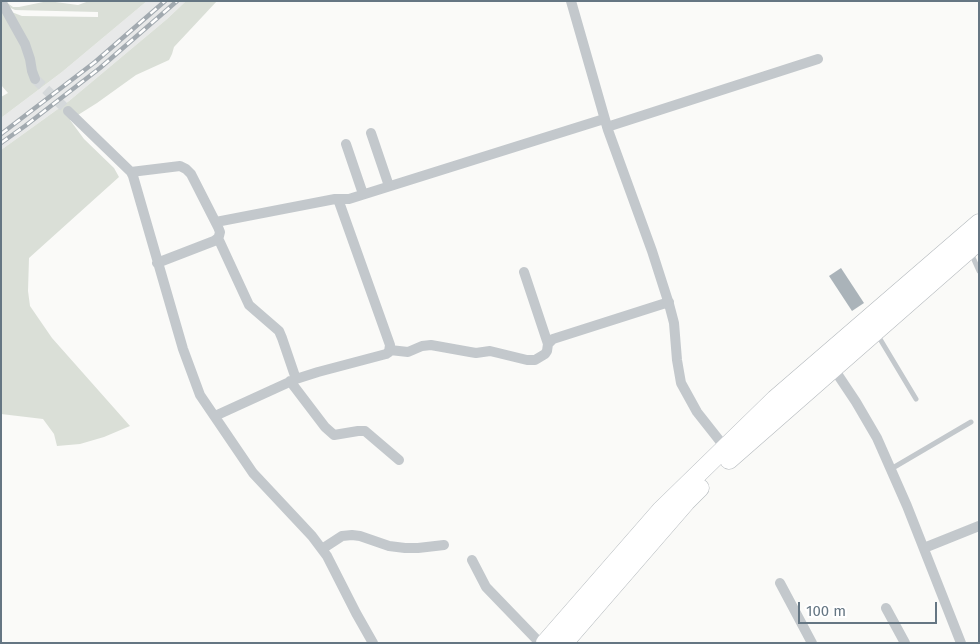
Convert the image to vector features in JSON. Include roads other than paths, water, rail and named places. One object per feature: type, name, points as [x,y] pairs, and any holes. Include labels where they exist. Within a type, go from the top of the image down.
[{"type":"highway","points":[[830,362],[979,223]]},
{"type":"highway","points":[[545,643],[661,510],[729,452],[776,399],[875,331],[974,245]]},
{"type":"highway","points":[[564,643],[686,502],[719,468],[729,452]]},
{"type":"street","points":[[571,1],[606,123],[669,302],[674,323],[681,383],[697,412],[729,452]]},
{"type":"street","points":[[1,2],[25,44],[35,79]]},
{"type":"street","points":[[216,222],[338,199],[349,199],[818,59]]},
{"type":"street","points":[[68,111],[133,176],[183,349],[200,395],[253,473],[312,536],[327,556],[373,643]]},
{"type":"street","points":[[371,133],[388,186]]},
{"type":"street","points":[[346,144],[363,194]]},
{"type":"street","points":[[131,172],[180,166],[186,169],[191,174],[220,232],[218,238],[214,241],[157,263]]},
{"type":"street","points":[[338,199],[390,345],[390,350]]},
{"type":"street","points":[[218,238],[249,305],[279,332],[293,380],[325,428],[334,435],[358,431],[365,432],[399,460]]},
{"type":"street","points":[[215,416],[293,380],[386,354],[390,350],[408,352],[422,346],[431,345],[476,353],[490,351],[527,360],[535,360],[547,352],[548,344],[524,272]]},
{"type":"street","points":[[548,344],[553,339],[669,302]]},
{"type":"street","points":[[830,362],[877,438],[924,548],[961,643]]},
{"type":"street","points":[[924,548],[979,526]]},
{"type":"street","points":[[322,549],[342,536],[352,535],[389,546],[405,548],[444,545]]},
{"type":"street","points":[[472,560],[486,587],[540,643]]},
{"type":"street","points":[[780,583],[812,643]]},
{"type":"street","points":[[886,608],[905,643]]},
{"type":"lane","points":[[974,245],[979,271]]},
{"type":"lane","points":[[875,331],[916,400]]},
{"type":"lane","points":[[891,469],[971,422]]},
{"type":"tunnel","points":[[35,79],[68,111]]},
{"type":"railway","points":[[1,134],[95,62],[165,1]]},
{"type":"railway","points":[[1,143],[100,68],[177,1]]}]
